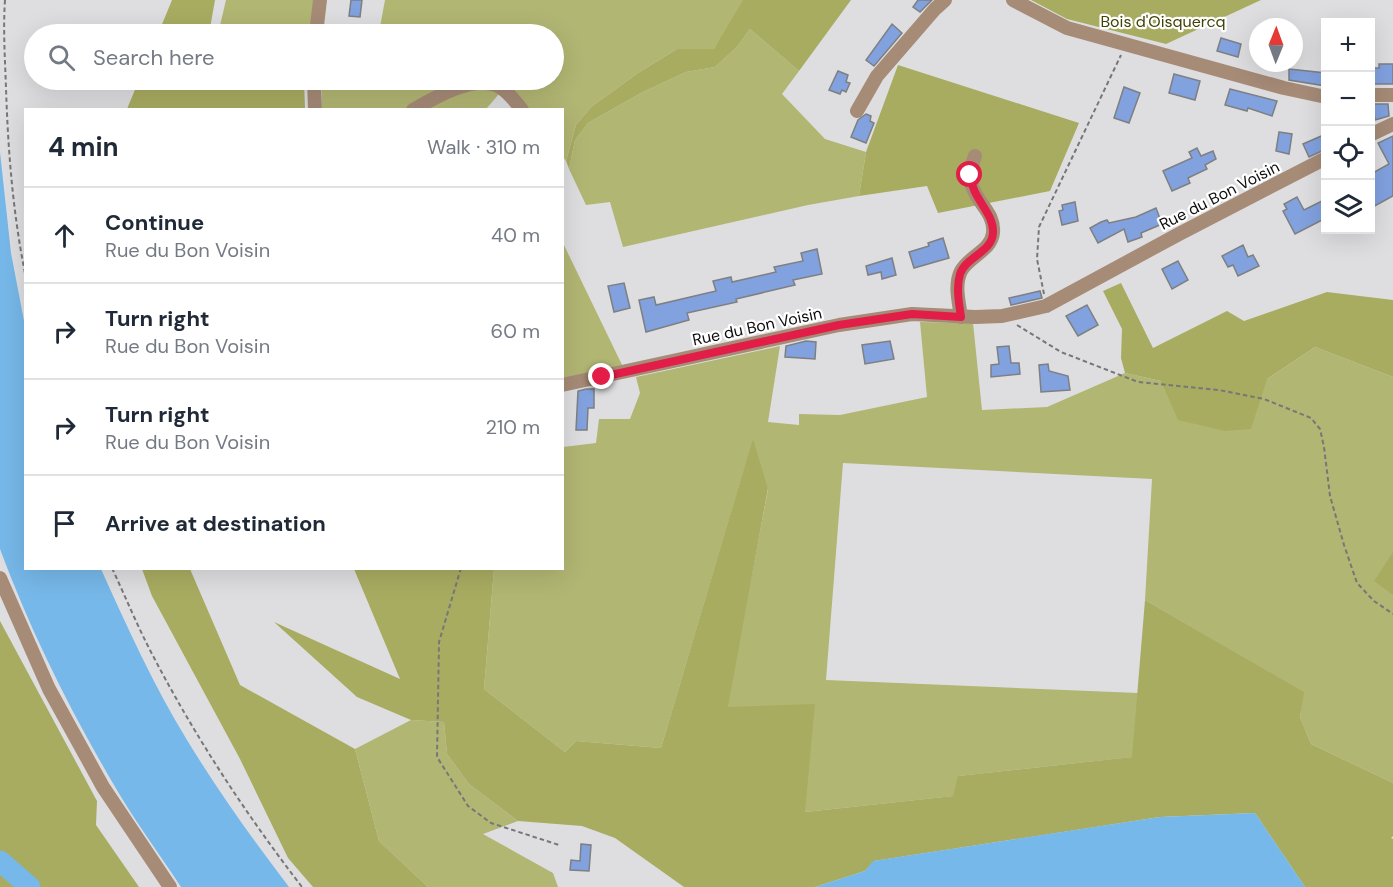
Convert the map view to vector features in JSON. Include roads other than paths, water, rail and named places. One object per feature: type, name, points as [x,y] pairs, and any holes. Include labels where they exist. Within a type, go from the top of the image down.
[{"type":"street","points":[[317,24],[320,0]]},
{"type":"street","points":[[857,111],[877,76],[945,0]]},
{"type":"street","points":[[1013,0],[1067,28],[1284,88],[1321,96]]},
{"type":"street","points":[[314,90],[315,108]]},
{"type":"street","points":[[416,108],[440,94],[452,90]]},
{"type":"street","points":[[502,90],[520,108]]},
{"type":"street","points":[[1375,95],[1393,95]]},
{"type":"street","points":[[1375,133],[1393,124]]},
{"type":"street","points":[[961,317],[957,289],[960,273],[969,260],[991,242],[993,232],[987,213],[971,187],[970,175],[975,156]]},
{"type":"street","name":"Rue du Bon Voisin","points":[[564,385],[839,325],[912,314],[961,317],[1002,316],[1046,306],[1321,161]]},
{"type":"street","points":[[0,578],[49,688],[103,787],[170,887]]},
{"type":"water","points":[[0,152],[11,253],[24,321],[24,570],[101,570],[141,656],[175,720],[223,797],[289,887],[181,887],[128,807],[65,696],[24,609],[0,549]]},
{"type":"water","points":[[1255,813],[1305,887],[815,887],[865,871],[873,861],[1160,817]]},
{"type":"waterway","points":[[0,861],[30,887]]},
{"type":"park label","name":"Bois d'Oisquercq","points":[[1163,21]]}]
